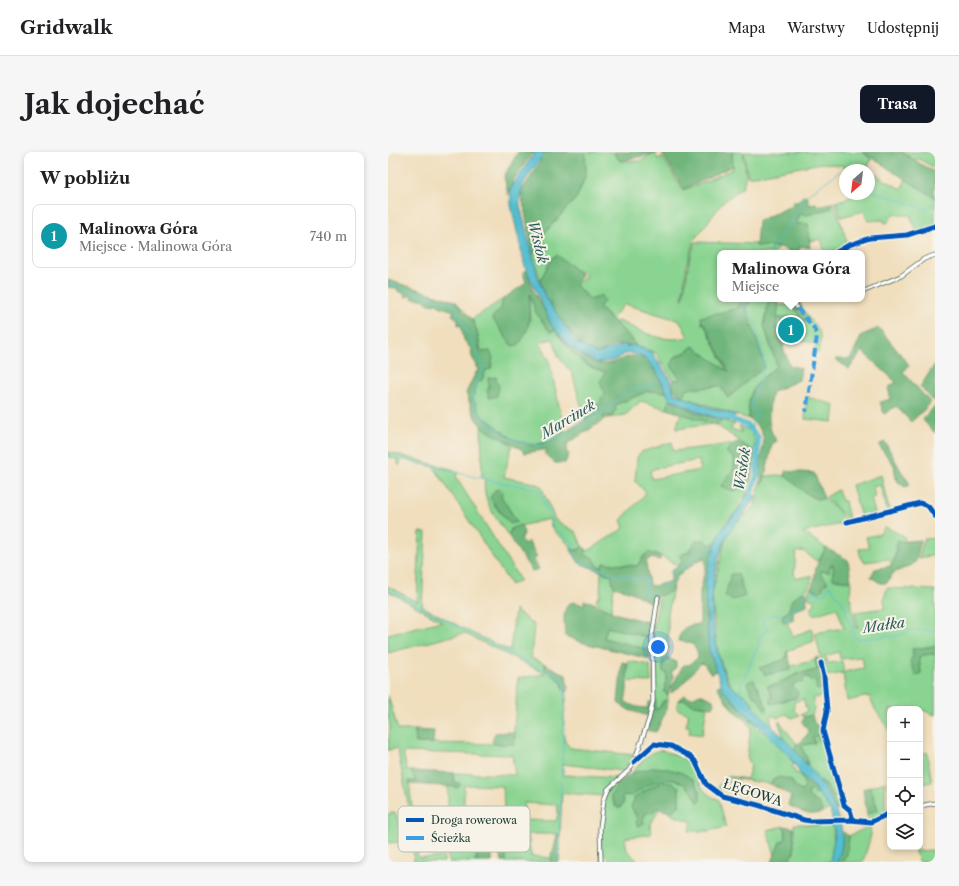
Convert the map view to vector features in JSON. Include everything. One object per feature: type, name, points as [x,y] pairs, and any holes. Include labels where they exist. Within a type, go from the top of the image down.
[{"type":"street","points":[[840,250],[849,245],[870,238],[907,235],[935,226]]},
{"type":"street","points":[[865,291],[901,276],[935,254]]},
{"type":"street","points":[[794,302],[797,308]]},
{"type":"street","points":[[847,522],[920,503],[928,506],[935,516]]},
{"type":"street","name":"ŁĘGOWA","points":[[601,862],[600,828],[604,799],[608,789],[629,770],[634,762],[649,718],[653,701],[652,637],[658,597]]},
{"type":"street","points":[[821,663],[824,676],[826,711],[824,735],[832,767],[839,783],[844,805],[850,810],[853,820]]},
{"type":"street","name":"ŁĘGOWA","points":[[634,762],[654,744],[671,746],[695,761],[706,784],[722,796],[758,805],[804,820],[853,820],[869,822],[888,814]]},
{"type":"street","points":[[923,805],[935,803]]},
{"type":"green space","points":[[518,152],[585,152],[586,174],[577,197],[540,238],[550,248],[533,253],[521,192],[541,161],[532,153],[514,179],[508,195],[504,176]]},
{"type":"green space","points":[[585,152],[613,152],[620,161],[639,161],[655,153],[658,159],[662,157],[683,190],[733,169],[732,152],[743,152],[746,174],[743,187],[723,202],[694,240],[687,264],[682,299],[689,261],[695,242],[756,244],[756,246],[778,247],[776,250],[717,250],[717,302],[739,302],[738,308],[701,318],[702,324],[704,323],[728,373],[693,346],[686,352],[675,357],[681,380],[673,380],[656,353],[636,346],[631,338],[575,285],[586,276],[583,271],[579,273],[556,255],[552,259],[540,280],[533,253],[550,248],[540,238],[577,197],[586,174]],"holes":[[[625,304],[680,321],[688,337],[679,339],[661,338],[619,321],[616,322],[612,318]]]},
{"type":"green space","points":[[614,152],[661,152],[620,161]]},
{"type":"green space","points":[[661,152],[732,152],[733,166],[684,189]]},
{"type":"green space","points":[[744,152],[862,152],[871,159],[869,164],[839,164],[839,165],[822,163],[748,177]]},
{"type":"green space","points":[[862,152],[900,152],[935,172],[934,197]]},
{"type":"green space","points":[[900,152],[935,152],[935,168],[917,158],[916,161]]},
{"type":"green space","points":[[875,174],[901,189],[906,179],[934,196],[935,195],[935,227],[916,231],[910,215],[893,215],[888,222],[885,223],[883,220],[868,221],[864,211],[841,217],[836,202],[842,200],[875,200]]},
{"type":"green space","points":[[807,195],[809,204],[816,203],[818,206],[831,203],[832,208],[807,215],[801,213],[796,224],[808,224],[810,248],[801,246],[799,250],[786,250],[781,247],[756,246],[758,221],[793,205],[792,202],[797,202],[803,196]]},
{"type":"green space","points":[[834,202],[848,245],[837,250],[824,250],[821,239],[810,241],[808,224],[795,224],[801,213],[807,215],[831,208],[831,203]]},
{"type":"green space","points":[[557,255],[582,275],[575,285],[591,300],[601,295],[604,301],[599,308],[631,338],[636,346],[616,345],[598,353],[586,351],[562,322],[544,294],[540,280],[552,259]]},
{"type":"green space","points":[[526,269],[533,290],[555,330],[550,332],[535,311],[530,294],[529,320],[526,332],[518,345],[512,346],[492,318],[501,308],[503,299],[526,283],[523,272]]},
{"type":"green space","points":[[388,280],[455,301],[472,319],[477,331],[480,352],[490,351],[493,357],[491,369],[486,370],[482,380],[478,382],[473,398],[481,415],[513,439],[533,445],[549,442],[599,411],[597,405],[601,402],[601,398],[605,395],[600,381],[606,372],[584,363],[567,347],[558,334],[565,338],[578,352],[594,362],[602,364],[609,363],[636,356],[643,359],[651,365],[666,392],[648,391],[615,405],[616,409],[612,416],[604,416],[604,419],[601,422],[568,443],[566,451],[569,454],[565,463],[555,463],[546,455],[545,452],[548,449],[525,453],[515,445],[494,435],[482,427],[474,415],[466,393],[476,372],[479,370],[472,357],[471,349],[464,340],[461,324],[458,325],[458,319],[452,315],[454,311],[439,306],[435,302],[434,304],[429,304],[423,299],[413,299],[411,295],[405,297],[403,292],[398,291],[397,288],[388,287]]},
{"type":"green space","points":[[529,292],[535,311],[550,332],[555,330],[576,357],[583,362],[597,370],[606,372],[605,395],[599,411],[585,419],[572,373],[559,358],[553,339],[540,342],[549,360],[565,433],[549,442],[533,445],[513,439],[481,415],[473,398],[478,382],[486,370],[472,319],[503,299],[501,308],[492,318],[512,345],[530,321]]},
{"type":"green space","points":[[739,302],[750,302],[746,307],[765,366],[728,398],[720,386],[686,389],[683,397],[673,389],[673,380],[681,380],[671,366],[675,357],[686,352],[693,346],[729,372],[704,323],[702,324],[701,317],[738,308]]},
{"type":"green space","points":[[750,302],[768,302],[764,326],[777,366],[754,388],[749,401],[749,419],[683,397],[686,389],[721,386],[728,398],[746,306]]},
{"type":"green space","points":[[768,302],[779,302],[777,318],[800,316],[792,302],[800,302],[809,318],[806,321],[790,320],[782,322],[777,319],[776,329],[790,366],[801,368],[799,380],[772,392],[769,411],[769,424],[773,436],[777,441],[772,444],[764,481],[760,484],[760,463],[764,443],[761,431],[757,425],[749,419],[749,401],[754,388],[758,383],[777,366],[764,326]]},
{"type":"green space","points":[[778,305],[792,305],[801,316],[778,318],[782,321],[806,321],[809,318],[813,322],[821,337],[818,353],[814,352],[816,344],[787,337],[783,348],[776,329]]},
{"type":"green space","points":[[879,328],[909,365],[903,372],[931,403],[911,422],[896,406],[884,414],[880,402],[891,399],[888,388],[896,382],[862,351],[849,369],[835,359],[850,359],[862,335]]},
{"type":"green space","points":[[935,364],[935,402],[920,387]]},
{"type":"green space","points":[[496,377],[499,388],[497,396],[489,398],[487,390],[489,387],[488,378]]},
{"type":"green space","points":[[648,391],[666,392],[670,399],[667,409],[641,401],[625,415],[604,419],[604,416],[612,416],[615,405]]},
{"type":"green space","points":[[807,397],[835,405],[833,422],[805,419]]},
{"type":"green space","points":[[670,399],[698,413],[722,420],[716,425],[667,409]]},
{"type":"green space","points":[[934,407],[935,408],[935,433],[922,419]]},
{"type":"green space","points":[[681,413],[713,424],[676,429]]},
{"type":"green space","points":[[722,420],[735,424],[730,429],[742,432],[739,426],[751,431],[755,441],[754,451],[716,425]]},
{"type":"green space","points":[[481,425],[512,445],[504,477],[534,483],[541,486],[555,520],[576,532],[582,546],[579,550],[571,550],[571,546],[552,529],[549,519],[512,528],[508,535],[494,515],[487,501],[484,486],[485,478],[480,476],[482,474]],"holes":[[[501,496],[517,522],[508,522],[493,504]]]},
{"type":"green space","points":[[672,442],[673,451],[733,444],[727,452],[734,458],[734,468],[721,486],[733,491],[749,484],[744,502],[727,522],[716,542],[710,545],[691,547],[679,566],[655,553],[644,555],[637,566],[603,563],[603,567],[598,566],[593,558],[585,555],[586,549],[588,551],[624,528],[621,520],[646,493],[635,481],[637,457],[641,452]],"holes":[[[699,460],[700,470],[652,479],[650,471],[656,468]]]},
{"type":"green space","points":[[738,442],[754,451],[753,463],[749,484],[733,491],[721,486],[734,468],[734,458],[726,452],[733,444]]},
{"type":"green space","points":[[885,442],[910,485],[905,487],[897,481],[898,477],[896,479],[894,465],[880,447],[880,444]]},
{"type":"green space","points":[[388,452],[454,470],[459,473],[456,477],[520,580],[511,585],[434,467],[402,459],[399,466],[397,459],[388,457]]},
{"type":"green space","points":[[785,471],[814,473],[824,498],[814,498],[804,492],[785,476]]},
{"type":"green space","points":[[779,475],[789,478],[813,498],[824,498],[837,509],[845,521],[842,524],[803,532],[826,548],[818,562],[803,551],[796,552],[794,575],[797,578],[812,576],[808,588],[790,602],[790,607],[783,622],[787,623],[793,636],[812,629],[814,641],[787,651],[786,658],[767,666],[790,670],[791,666],[816,660],[817,670],[797,674],[775,685],[767,686],[791,686],[795,685],[804,677],[807,677],[817,681],[819,690],[822,689],[824,696],[813,698],[814,709],[812,715],[804,717],[801,715],[807,711],[803,699],[794,702],[794,710],[799,715],[792,718],[786,714],[777,718],[773,715],[770,718],[772,726],[755,710],[752,702],[734,689],[728,681],[719,657],[712,594],[726,537],[733,526],[755,505],[760,484],[764,481],[765,476]]},
{"type":"green space","points":[[881,475],[889,509],[887,510],[880,485],[873,487],[875,497],[871,498],[875,513],[861,517],[852,485]]},
{"type":"green space","points":[[499,489],[503,492],[501,496],[517,522],[511,524],[508,522],[490,498],[495,490]]},
{"type":"green space","points":[[838,490],[842,501],[845,501],[849,520],[826,497]]},
{"type":"green space","points":[[521,525],[524,533],[521,541],[525,544],[528,541],[537,557],[534,560],[539,569],[532,571],[508,535],[512,528]]},
{"type":"green space","points":[[885,527],[904,536],[905,542],[897,542],[894,561],[891,566],[890,559],[864,562],[861,559],[859,549],[869,548],[866,537],[880,534]]},
{"type":"green space","points":[[420,532],[426,533],[422,606],[466,630],[510,651],[515,610],[534,625],[531,658],[545,664],[545,670],[563,682],[563,690],[567,691],[563,730],[567,744],[571,748],[634,755],[623,771],[563,764],[563,775],[618,778],[603,796],[562,793],[560,834],[530,834],[530,820],[556,821],[558,813],[557,805],[524,803],[524,806],[504,806],[503,786],[464,785],[464,806],[448,806],[448,786],[459,787],[459,783],[454,782],[453,773],[515,775],[512,755],[403,752],[407,771],[411,771],[416,782],[409,781],[412,806],[409,806],[397,749],[388,750],[390,726],[388,715],[388,695],[398,730],[415,730],[416,743],[513,744],[518,678],[546,674],[464,633],[388,653],[388,634],[442,621],[388,591],[388,586],[417,602]]},
{"type":"green space","points":[[935,538],[935,555],[919,558],[924,539]]},
{"type":"green space","points":[[696,540],[704,540],[710,545],[716,542],[708,573],[706,606],[709,639],[716,671],[713,674],[709,672],[704,664],[701,663],[676,690],[671,693],[672,687],[683,665],[689,665],[698,658],[695,647],[690,643],[678,641],[684,628],[700,622],[700,592],[706,565],[705,558],[699,560],[678,575],[670,592],[657,596],[655,603],[647,601],[638,595],[614,587],[611,575],[579,563],[571,550],[579,550],[582,546],[586,549],[585,555],[593,558],[598,566],[602,567],[603,563],[637,566],[648,552],[660,556],[660,560],[650,558],[646,562],[649,585],[654,586],[671,581],[671,571],[682,563],[680,555],[689,552]]},
{"type":"green space","points":[[921,540],[916,561],[912,565],[893,573],[887,583],[880,583],[871,577],[875,569],[891,566],[894,561],[897,542]]},
{"type":"green space","points":[[826,548],[848,560],[851,581],[833,579],[833,564],[830,566],[829,572],[821,571],[820,573],[828,582],[823,584],[822,586],[824,588],[820,592],[811,588],[815,579],[816,567]]},
{"type":"green space","points":[[834,564],[833,575],[847,582],[851,581],[850,596],[856,628],[858,628],[855,612],[885,608],[884,599],[887,588],[935,590],[935,646],[913,649],[921,673],[919,658],[922,655],[935,654],[935,715],[923,710],[923,706],[887,706],[887,727],[875,709],[869,696],[847,701],[843,673],[825,676],[822,665],[824,664],[842,661],[844,672],[864,668],[862,657],[840,659],[839,652],[825,656],[828,661],[822,662],[815,633],[844,628],[837,608],[813,615],[811,608],[815,604],[814,600],[808,598],[808,592],[811,588],[815,590],[827,584],[820,573]]},
{"type":"green space","points":[[601,572],[611,575],[614,587],[611,611],[602,607],[596,599],[600,596]]},
{"type":"green space","points":[[731,574],[738,574],[745,596],[732,600],[725,596]]},
{"type":"green space","points":[[674,582],[668,614],[668,658],[663,660],[663,671],[667,674],[664,692],[668,695],[668,701],[663,701],[660,707],[655,711],[653,648],[654,623],[660,595],[670,589]]},
{"type":"green space","points":[[806,592],[807,605],[793,611],[793,620],[787,623],[782,620],[783,614],[787,613],[796,596]]},
{"type":"green space","points":[[584,601],[594,603],[604,609],[618,614],[652,623],[651,638],[607,627],[604,638],[650,650],[650,659],[584,643],[565,636],[564,617],[566,608],[573,602],[584,605]]},
{"type":"green space","points":[[607,627],[651,638],[650,650],[604,639]]},
{"type":"green space","points":[[935,646],[935,654],[922,655],[919,658],[921,673],[916,676],[910,661],[913,656],[912,649]]},
{"type":"green space","points":[[787,651],[791,666],[790,670],[765,675],[759,668],[783,660],[786,658]]},
{"type":"green space","points":[[818,657],[823,677],[822,689],[816,689],[816,681],[810,680],[809,677],[804,677],[803,683],[796,682],[792,686],[798,692],[796,698],[771,704],[770,699],[772,696],[767,686],[775,685],[797,674],[817,670],[815,658]]},
{"type":"green space","points":[[668,658],[676,662],[676,667],[671,673],[674,676],[668,695],[664,692],[667,674],[663,671],[663,660]]},
{"type":"green space","points":[[628,661],[650,665],[651,682],[627,681]]},
{"type":"green space","points":[[622,662],[627,663],[627,691],[625,701],[632,705],[644,708],[647,708],[649,702],[651,702],[648,716],[629,710],[618,703]]},
{"type":"green space","points":[[545,664],[566,675],[567,691],[563,690],[562,682],[545,670]]},
{"type":"green space","points":[[754,680],[767,707],[766,711],[747,684],[748,682]]},
{"type":"green space","points":[[721,685],[733,701],[753,721],[742,716],[732,707],[717,686]]},
{"type":"green space","points":[[700,694],[713,700],[714,703],[712,707],[694,705],[685,700],[678,700],[684,695],[692,698]]},
{"type":"green space","points":[[654,700],[656,702],[655,710],[660,707],[663,701],[668,701],[667,709],[656,732],[646,730]]},
{"type":"green space","points":[[678,700],[685,700],[694,705],[707,707],[702,735],[689,733],[690,727],[686,726],[689,714],[677,709]]},
{"type":"green space","points":[[725,700],[742,716],[757,724],[756,727],[775,741],[787,754],[794,764],[792,766],[796,774],[800,773],[805,786],[802,791],[797,789],[791,780],[772,780],[771,784],[732,778],[720,790],[717,788],[727,776],[747,779],[751,765],[747,757],[751,727],[746,720],[736,714]]},
{"type":"green space","points":[[812,715],[814,723],[822,729],[824,743],[818,740],[818,735],[813,737],[815,743],[803,745],[801,747],[807,758],[807,768],[795,753],[796,745],[802,741],[809,732],[802,722],[804,717]]},
{"type":"green space","points":[[779,721],[797,744],[795,753],[781,736],[783,734]]},
{"type":"green space","points":[[415,730],[434,731],[433,743],[416,743]]},
{"type":"green space","points":[[495,733],[515,733],[514,744],[494,744],[492,741]]},
{"type":"green space","points":[[818,735],[818,740],[824,743],[840,796],[833,797],[827,786],[821,780],[818,781],[807,768],[808,764],[801,748],[803,745],[814,743],[813,737]]},
{"type":"green space","points":[[660,750],[682,758],[688,763],[695,773],[702,788],[711,796],[719,800],[726,827],[708,831],[689,831],[692,822],[672,815],[670,812],[679,806],[679,787],[673,784],[662,783],[635,797],[634,813],[638,818],[643,819],[646,813],[656,807],[659,809],[650,826],[651,834],[625,838],[627,850],[639,862],[611,862],[603,853],[601,832],[606,796],[608,791],[615,785],[618,783],[611,796],[616,807],[620,808],[623,802],[622,797],[624,795],[632,795],[650,784],[668,779],[685,784],[692,791],[698,802],[700,801],[700,791],[693,780],[642,771],[632,773],[648,756]]},
{"type":"green space","points":[[927,752],[932,782],[923,784],[923,778],[923,754]]},
{"type":"green space","points":[[656,767],[679,772],[692,779],[699,792],[700,801],[698,803],[692,792],[685,785],[677,781],[668,780],[650,784],[632,796],[624,795],[622,797],[624,802],[620,808],[616,807],[611,796],[618,783],[632,773]]},
{"type":"green space","points":[[411,771],[453,773],[454,782],[461,784],[459,787],[410,784],[409,781],[416,781]]},
{"type":"green space","points":[[801,775],[818,793],[814,794],[810,790],[808,795],[819,803],[822,810],[818,813],[806,813],[788,805],[791,796],[771,784],[772,780],[780,777],[791,780],[797,789],[802,791],[805,786]]},
{"type":"green space","points":[[821,780],[827,786],[833,797],[840,796],[844,808],[837,810],[818,781]]},
{"type":"green space","points":[[664,782],[672,783],[679,787],[679,806],[670,812],[656,808],[654,812],[646,813],[643,819],[644,823],[638,826],[636,823],[638,818],[631,807],[635,797],[657,784]]},
{"type":"green space","points":[[885,782],[885,806],[887,813],[868,821],[867,814],[878,810],[870,787]]},
{"type":"green space","points":[[870,787],[878,810],[867,814],[863,789]]},
{"type":"green space","points":[[810,790],[817,794],[818,793],[830,809],[818,814],[822,810],[819,803],[813,801],[808,795]]},
{"type":"green space","points":[[395,812],[398,820],[398,842],[388,843],[388,814]]},
{"type":"green space","points":[[794,824],[833,825],[834,846],[830,862],[787,862],[794,853]]},
{"type":"green space","points":[[784,826],[786,834],[784,840],[780,842],[775,855],[767,830]]},
{"type":"green space","points":[[784,826],[793,828],[794,853],[787,862],[772,862],[780,842],[785,840],[786,834]]},
{"type":"green space","points":[[870,826],[871,835],[863,862],[841,862],[847,854],[849,836]]},
{"type":"green space","points":[[843,832],[849,836],[847,854],[841,862],[836,862],[842,846]]},
{"type":"green space","points":[[560,834],[559,862],[552,862],[551,854],[554,849],[557,835]]},
{"type":"green space","points":[[530,849],[531,856],[551,858],[552,862],[506,862],[506,852],[530,852]]},
{"type":"green space","points":[[935,850],[935,862],[920,862],[914,851]]},
{"type":"green space","points":[[413,852],[417,852],[418,858],[444,857],[444,862],[418,862],[416,860],[414,862]]},
{"type":"green space","points":[[448,852],[477,852],[476,862],[448,862]]},
{"type":"green space","points":[[477,852],[492,852],[492,862],[476,862]]},
{"type":"green space","points":[[492,852],[506,852],[506,862],[503,862],[498,853]]},
{"type":"water","points":[[535,152],[545,152],[524,183],[520,197],[520,206],[538,278],[546,298],[577,343],[597,354],[625,344],[626,347],[632,345],[652,352],[670,379],[674,393],[708,407],[736,415],[728,421],[701,413],[669,398],[658,375],[648,361],[641,356],[625,354],[612,361],[596,363],[570,347],[552,326],[525,267],[511,205],[510,189]]},
{"type":"water","points":[[748,493],[756,496],[727,536],[718,560],[715,577],[712,613],[713,631],[721,666],[730,685],[749,699],[756,710],[803,760],[819,780],[832,802],[840,823],[842,844],[836,862],[830,862],[835,833],[830,809],[811,784],[801,775],[790,757],[723,690],[709,650],[705,585],[711,555],[721,531],[744,502]]},
{"type":"waterway","points":[[771,250],[801,208],[805,197],[839,172]]},
{"type":"waterway","points":[[875,192],[926,209],[935,203]]},
{"type":"waterway","name":"Marcinek","points":[[388,284],[455,306],[485,369],[482,371],[473,396],[476,408],[488,423],[508,437],[520,442],[544,446],[597,416],[602,408],[605,410],[627,392],[661,382]]},
{"type":"waterway","points":[[744,302],[756,326],[765,366],[751,403],[751,409],[757,412],[751,428]]},
{"type":"waterway","name":"Wisłok","points":[[724,416],[747,425],[758,437],[757,475],[749,500]]},
{"type":"waterway","points":[[388,456],[492,481],[538,489],[549,515]]},
{"type":"waterway","points":[[551,520],[553,527],[574,543],[573,551],[580,562],[620,576],[624,575],[635,580],[642,577],[647,579],[643,592],[648,596],[655,591]]},
{"type":"waterway","points":[[660,589],[665,583],[671,584],[675,578],[672,572],[675,569],[678,571],[688,567],[689,561],[699,553],[715,545]]},
{"type":"waterway","name":"Małka","points":[[808,594],[818,591],[818,595],[825,594],[828,586],[833,588],[835,594],[842,599],[842,602],[847,610],[845,614],[852,627],[854,636],[858,639],[901,635],[910,630],[935,630]]},
{"type":"waterway","points":[[388,590],[563,680],[565,697],[558,862]]},
{"type":"waterway","name":"Małka","points":[[740,692],[742,683],[759,644],[759,637],[769,630],[763,623],[764,618],[777,614],[788,621],[792,608],[800,605],[806,594]]},
{"type":"marked path","points":[[797,308],[814,328],[817,336],[806,412]]},
{"type":"cycle path","points":[[840,250],[849,245],[870,238],[907,235],[935,226]]},
{"type":"cycle path","points":[[847,522],[920,503],[928,506],[935,516]]},
{"type":"cycle path","points":[[821,663],[824,676],[827,711],[823,731],[844,805],[850,810],[853,820]]},
{"type":"cycle path","points":[[634,762],[654,744],[671,746],[691,757],[695,761],[706,784],[722,796],[811,821],[850,820],[871,822],[888,814]]},
{"type":"place","name":"Malinowa Góra","points":[[791,330]]}]
